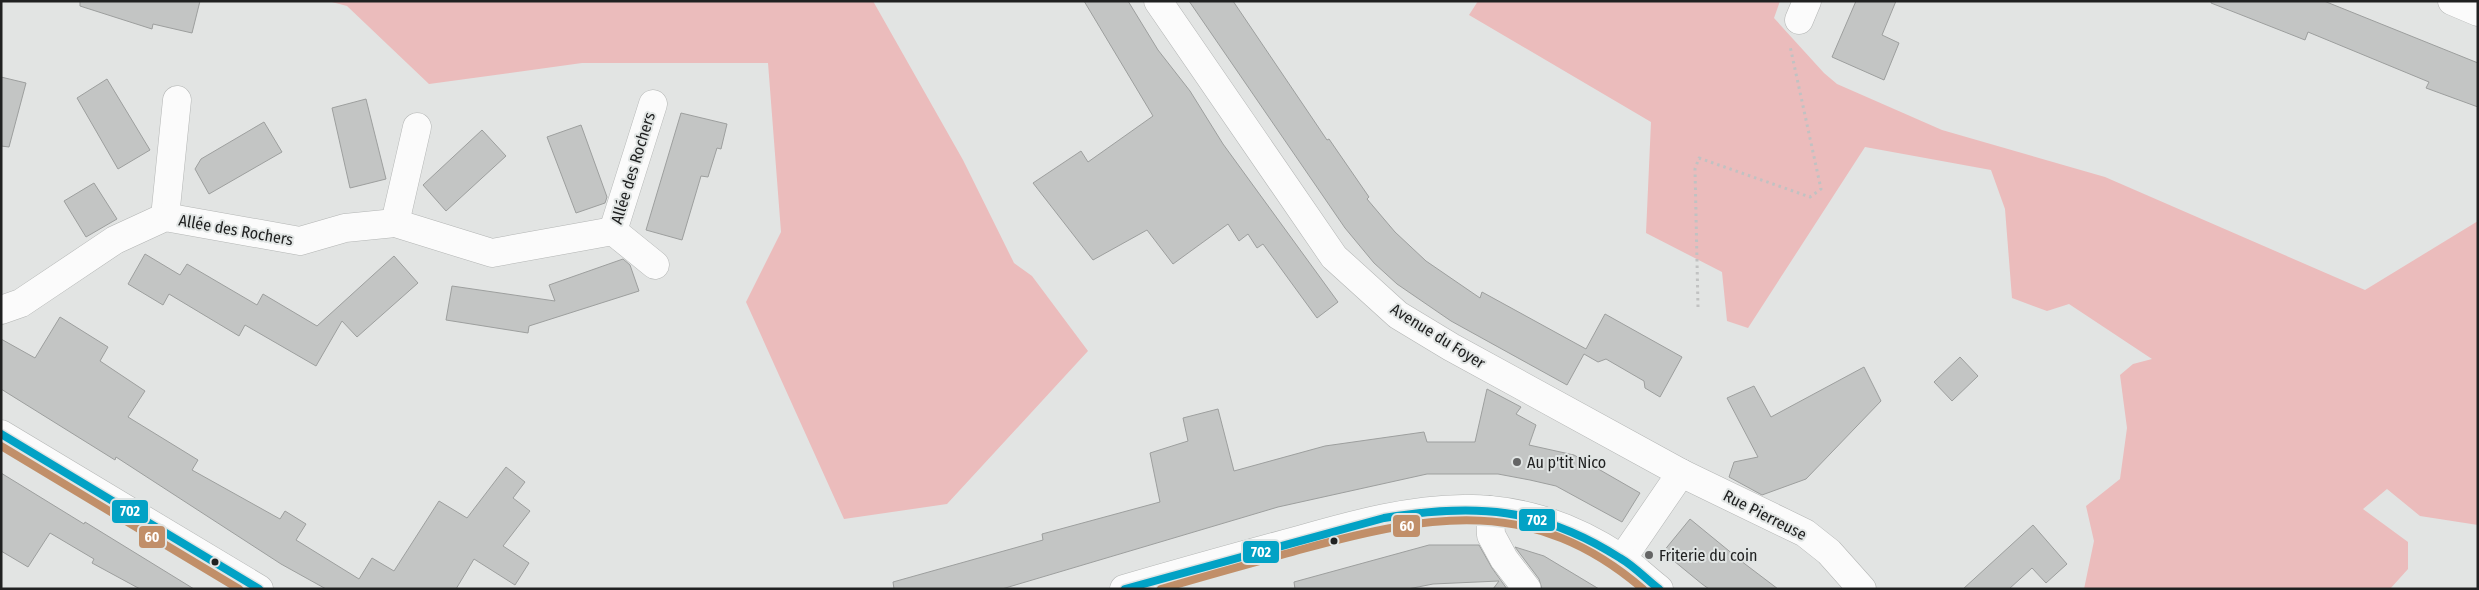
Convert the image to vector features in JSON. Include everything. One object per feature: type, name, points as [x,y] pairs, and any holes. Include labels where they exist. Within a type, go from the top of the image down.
[{"type":"street","name":"Avenue du Foyer","points":[[1158,1],[1334,257],[1398,315],[1451,347],[1681,473]]},
{"type":"street","points":[[2452,1],[2478,12]]},
{"type":"street","name":"Allée des Rochers","points":[[165,217],[177,100]]},
{"type":"street","name":"Allée des Rochers","points":[[613,231],[653,104]]},
{"type":"street","points":[[395,224],[418,127]]},
{"type":"street","name":"Allée des Rochers","points":[[1,310],[21,303],[115,240],[165,217],[300,241],[345,228],[395,224],[492,253],[613,231],[655,265]]},
{"type":"street","points":[[1,434],[259,589]]},
{"type":"street","points":[[1622,559],[1681,473]]},
{"type":"street","name":"Rue Pierreuse","points":[[1681,473],[1805,533],[1829,552],[1862,589]]},
{"type":"street","points":[[1124,589],[1388,516],[1456,507],[1490,510],[1547,521],[1575,532],[1622,559],[1659,589]]},
{"type":"street","points":[[1490,510],[1491,535],[1504,560],[1527,589]]},
{"type":"path","points":[[1698,307],[1695,170],[1699,158],[1810,196],[1821,190],[1790,45],[1803,10]]},
{"type":"shaded area","points":[[328,1],[873,1],[963,160],[1014,263],[1032,276],[1088,351],[947,504],[844,519],[746,302],[781,232],[768,63],[582,63],[429,84],[347,6]]},
{"type":"shaded area","points":[[1478,1],[1780,1],[1774,18],[1824,73],[1837,84],[1942,130],[2105,177],[2365,290],[2478,221],[2478,525],[2420,516],[2387,489],[2363,509],[2408,542],[2408,569],[2390,589],[2084,589],[2094,541],[2086,506],[2120,479],[2127,428],[2120,375],[2133,364],[2152,359],[2069,304],[2047,311],[2012,298],[2005,209],[1991,170],[1865,147],[1748,328],[1727,321],[1722,272],[1646,233],[1651,122],[1469,15]]},
{"type":"building","points":[[80,1],[200,1],[192,33],[153,24],[152,29],[80,6]]},
{"type":"building","points":[[1084,1],[1128,1],[1158,50],[1190,91],[1223,144],[1338,302],[1317,318],[1263,244],[1257,248],[1248,234],[1239,241],[1228,224],[1173,264],[1147,230],[1093,260],[1033,183],[1081,151],[1088,162],[1153,116]]},
{"type":"building","points":[[1189,1],[1233,1],[1327,140],[1329,139],[1369,197],[1367,199],[1395,232],[1426,261],[1480,298],[1482,292],[1586,349],[1605,314],[1682,357],[1660,397],[1645,388],[1644,381],[1606,359],[1598,362],[1584,354],[1567,385],[1451,321],[1397,284],[1374,263],[1345,228]]},
{"type":"building","points":[[1856,1],[1896,1],[1882,35],[1899,43],[1884,80],[1832,57]]},
{"type":"building","points":[[2211,1],[2324,1],[2478,63],[2478,107],[2426,88],[2429,82],[2308,32],[2305,40],[2211,3]]},
{"type":"building","points":[[1,77],[26,83],[9,147],[1,146]]},
{"type":"building","points":[[107,79],[150,150],[118,169],[77,98]]},
{"type":"building","points":[[366,99],[386,179],[350,188],[332,108]]},
{"type":"building","points":[[681,113],[727,124],[721,149],[717,148],[708,177],[701,176],[682,240],[646,230]]},
{"type":"building","points":[[264,122],[282,152],[209,194],[195,169],[201,159]]},
{"type":"building","points":[[581,125],[607,197],[605,203],[576,213],[547,137]]},
{"type":"building","points":[[482,130],[506,156],[446,211],[423,185]]},
{"type":"building","points":[[94,183],[117,219],[86,237],[64,201]]},
{"type":"building","points":[[145,254],[180,275],[187,264],[257,305],[263,294],[317,326],[394,256],[418,283],[357,337],[342,321],[316,366],[245,325],[239,336],[169,294],[163,305],[128,284]]},
{"type":"building","points":[[623,259],[630,265],[639,291],[529,326],[528,333],[446,320],[452,286],[555,301],[549,285]]},
{"type":"building","points":[[60,317],[108,347],[100,361],[145,391],[128,417],[198,460],[192,470],[280,519],[285,511],[306,524],[296,540],[359,579],[372,558],[394,571],[439,501],[467,518],[506,467],[525,482],[513,498],[530,511],[503,546],[529,563],[515,585],[474,559],[456,589],[326,589],[281,564],[116,457],[115,460],[1,389],[1,339],[35,358]]},
{"type":"building","points":[[1960,357],[1978,376],[1952,401],[1934,382]]},
{"type":"building","points":[[1864,367],[1881,401],[1806,479],[1762,495],[1729,477],[1734,462],[1758,457],[1727,398],[1754,386],[1771,417]]},
{"type":"building","points":[[1487,389],[1521,407],[1516,414],[1536,425],[1529,445],[1574,455],[1640,493],[1622,522],[1556,486],[1498,474],[1427,474],[1278,507],[1002,589],[894,589],[893,582],[1043,540],[1042,534],[1160,502],[1150,453],[1188,441],[1183,418],[1218,409],[1234,471],[1325,446],[1424,432],[1427,442],[1475,442]]},
{"type":"building","points":[[1,473],[194,589],[140,589],[92,563],[94,559],[50,533],[28,567],[1,551]]},
{"type":"building","points":[[1690,519],[1778,589],[1709,589],[1702,584],[1663,552]]},
{"type":"building","points":[[2033,525],[2067,564],[2046,583],[2032,568],[2009,589],[1963,589]]},
{"type":"building","points":[[1429,545],[1479,545],[1507,589],[1493,589],[1499,581],[1433,584],[1408,589],[1295,589],[1294,582]]},
{"type":"building","points":[[1515,547],[1544,556],[1599,589],[1542,589],[1539,579]]},
{"type":"transit line","name":"702","points":[[1,434],[259,589]]},
{"type":"transit line","name":"60","points":[[1,446],[239,589]]},
{"type":"transit line","name":"702","points":[[1125,589],[1384,518],[1448,511],[1506,513],[1562,528],[1591,541],[1625,561],[1659,589]]},
{"type":"transit line","name":"60","points":[[1161,589],[1350,537],[1395,527],[1438,521],[1480,521],[1521,526],[1562,538],[1602,559],[1643,589]]},
{"type":"place","name":"Au p'tit Nico","points":[[1517,462]]},
{"type":"place","name":"Friterie du coin","points":[[1649,555]]}]
